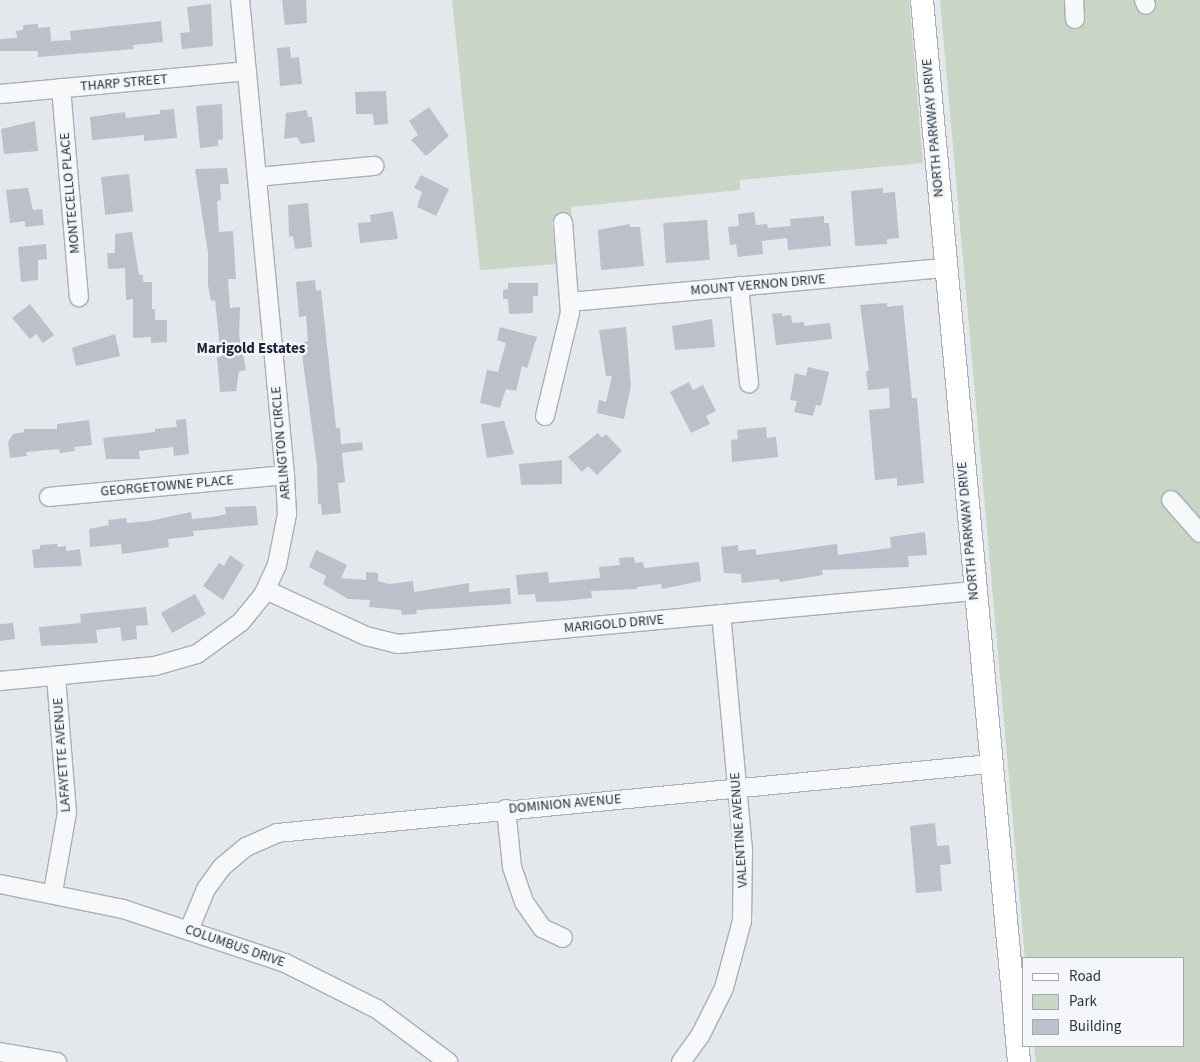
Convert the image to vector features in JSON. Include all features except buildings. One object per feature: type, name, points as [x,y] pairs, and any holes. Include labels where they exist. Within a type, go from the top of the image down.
[{"type":"main road","name":"NORTH PARKWAY DRIVE","points":[[922,0],[974,591],[1019,1062]]},
{"type":"street","name":"ARLINGTON CIRCLE","points":[[0,682],[155,666],[191,656],[232,631],[266,590],[285,536],[285,475],[240,0]]},
{"type":"street","points":[[1074,0],[1075,19]]},
{"type":"street","name":"THARP STREET","points":[[0,94],[247,71]]},
{"type":"street","name":"MONTECELLO PLACE","points":[[61,88],[80,297]]},
{"type":"street","points":[[257,177],[374,166]]},
{"type":"street","points":[[545,416],[568,331],[570,302],[563,222]]},
{"type":"street","name":"MOUNT VERNON DRIVE","points":[[570,302],[945,268]]},
{"type":"street","points":[[739,286],[749,383]]},
{"type":"street","name":"GEORGETOWNE PLACE","points":[[49,497],[285,475]]},
{"type":"street","points":[[1171,500],[1200,533]]},
{"type":"street","name":"MARIGOLD DRIVE","points":[[266,590],[366,636],[398,644],[974,591]]},
{"type":"street","name":"VALENTINE AVENUE","points":[[681,1062],[713,1013],[738,943],[744,872],[721,614]]},
{"type":"street","name":"LAFAYETTE AVENUE","points":[[53,892],[67,813],[56,676]]},
{"type":"street","name":"DOMINION AVENUE","points":[[190,930],[206,889],[222,867],[236,853],[265,837],[299,829],[990,764]]},
{"type":"street","points":[[506,809],[512,867],[524,902],[542,928],[563,938]]},
{"type":"street","name":"COLUMBUS DRIVE","points":[[0,884],[53,892],[190,930],[267,956],[330,984],[393,1019],[448,1062]]},
{"type":"street","points":[[0,1052],[57,1062]]},
{"type":"green space","points":[[452,0],[909,0],[923,163],[740,180],[740,190],[571,207],[572,220],[552,222],[556,264],[480,270]]},
{"type":"green space","points":[[940,0],[1200,0],[1200,1062],[1036,1062],[1034,1047],[1185,1047],[1185,957],[1025,957]]},
{"type":"district","name":"Marigold Estates","points":[[251,349]]}]
